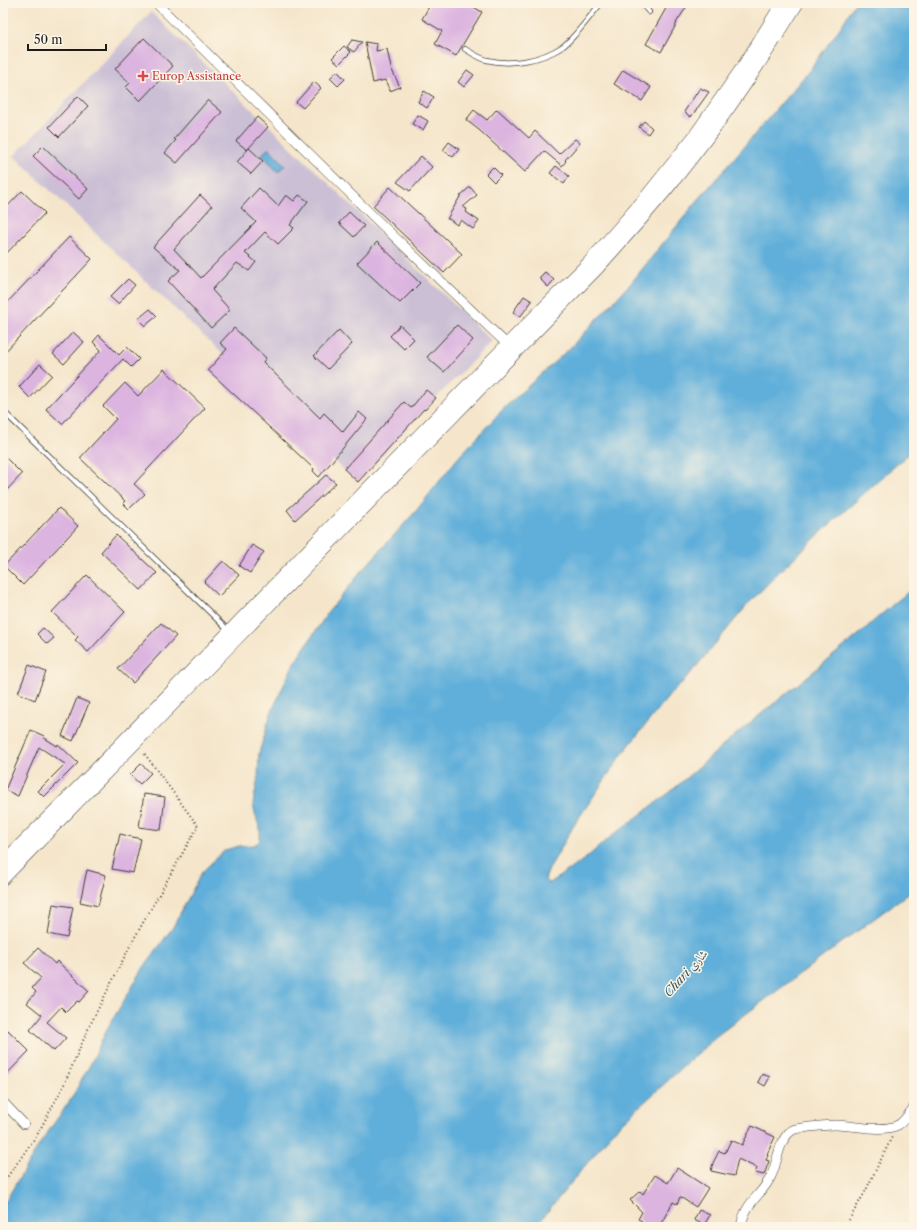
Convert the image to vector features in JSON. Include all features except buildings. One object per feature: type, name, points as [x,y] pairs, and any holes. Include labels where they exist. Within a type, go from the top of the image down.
[{"type":"main road","points":[[3,878],[233,635],[511,348],[589,263],[644,200],[695,136],[744,66],[784,3]]},
{"type":"main road","points":[[511,348],[598,267],[669,185],[720,119],[768,50],[797,3]]},
{"type":"main road","points":[[3,864],[233,635]]},
{"type":"street","points":[[156,3],[379,222],[511,348]]},
{"type":"street","points":[[3,1102],[24,1124]]},
{"type":"street","points":[[742,1227],[743,1217],[747,1207],[768,1183],[773,1174],[785,1139],[791,1130],[836,1125],[874,1128],[898,1125],[914,1107]]},
{"type":"lane","points":[[465,49],[487,60],[500,62],[514,62],[548,54],[563,46],[601,3]]},
{"type":"lane","points":[[641,3],[649,12]]},
{"type":"lane","points":[[3,411],[233,635]]},
{"type":"path","points":[[3,1183],[37,1135],[63,1087],[89,1027],[131,944],[198,826],[144,753]]},
{"type":"path","points":[[845,1227],[865,1192],[898,1125]]},
{"type":"shaded area","points":[[151,12],[492,341],[355,480],[14,156]]},
{"type":"water","name":"Chari شاري","points":[[855,3],[914,3],[914,449],[780,571],[749,603],[685,680],[673,691],[623,753],[595,794],[574,825],[549,869],[545,879],[550,883],[586,858],[608,839],[669,793],[740,731],[856,637],[914,587],[914,889],[719,1034],[615,1129],[535,1227],[3,1227],[3,1205],[41,1142],[71,1099],[91,1063],[107,1029],[144,967],[173,927],[202,872],[225,850],[239,846],[254,845],[260,841],[260,829],[253,804],[258,777],[259,753],[271,713],[293,665],[329,611],[366,566],[416,511],[457,459],[504,408],[570,348],[631,283],[693,206],[809,71],[842,25]]},
{"type":"water","points":[[269,148],[285,165],[278,172],[262,154]]},
{"type":"place","name":"Europ Assistance","points":[[143,76]]}]
